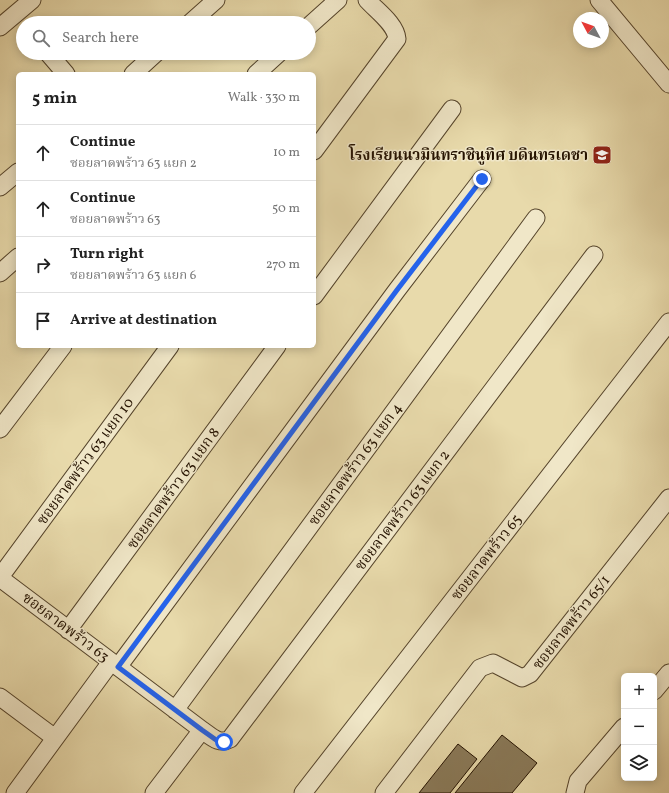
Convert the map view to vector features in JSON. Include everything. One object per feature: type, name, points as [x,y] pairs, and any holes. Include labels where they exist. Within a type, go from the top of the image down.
[{"type":"street","points":[[21,16],[32,0]]},
{"type":"street","points":[[198,16],[216,0]]},
{"type":"street","points":[[316,20],[338,0]]},
{"type":"street","points":[[316,148],[397,39],[393,28],[366,0]]},
{"type":"street","points":[[599,0],[669,84]]},
{"type":"street","points":[[0,27],[16,20]]},
{"type":"street","points":[[54,60],[64,72]]},
{"type":"street","points":[[135,72],[148,60]]},
{"type":"street","points":[[258,72],[271,60]]},
{"type":"street","points":[[316,293],[452,109]]},
{"type":"street","points":[[0,187],[16,174]]},
{"type":"street","points":[[15,793],[55,738],[114,664],[482,179]]},
{"type":"street","name":"ซอยลาดพร้าว 63 แยก 4","points":[[175,710],[536,218]]},
{"type":"street","name":"ซอยลาดพร้าว 63 แยก 2","points":[[202,730],[219,742],[224,742],[230,739],[594,255]]},
{"type":"street","points":[[0,273],[16,259]]},
{"type":"street","name":"ซอยลาดพร้าว 65","points":[[302,793],[669,322]]},
{"type":"street","points":[[0,429],[61,348]]},
{"type":"street","name":"ซอยลาดพร้าว 63 แยก 10","points":[[0,577],[169,348]]},
{"type":"street","name":"ซอยลาดพร้าว 63 แยก 8","points":[[68,630],[276,348]]},
{"type":"street","name":"ซอยลาดพร้าว 65/1","points":[[384,793],[480,668],[493,663],[522,678],[530,674],[669,498]]},
{"type":"street","name":"ซอยลาดพร้าว 63","points":[[0,577],[202,730]]},
{"type":"street","points":[[657,687],[669,673]]},
{"type":"street","points":[[0,698],[55,738]]},
{"type":"street","points":[[154,793],[202,730]]},
{"type":"street","points":[[575,793],[578,781],[621,730]]},
{"type":"building","points":[[502,735],[537,763],[512,793],[455,793]]},
{"type":"building","points":[[458,744],[477,759],[450,793],[419,793]]},
{"type":"place","name":"โรงเรียนนวมินทราชินูทิศ บดินทรเดชา","points":[[602,155]]},
{"type":"route","points":[[224,742],[219,742],[202,730],[118,667],[397,290],[482,179]]}]
